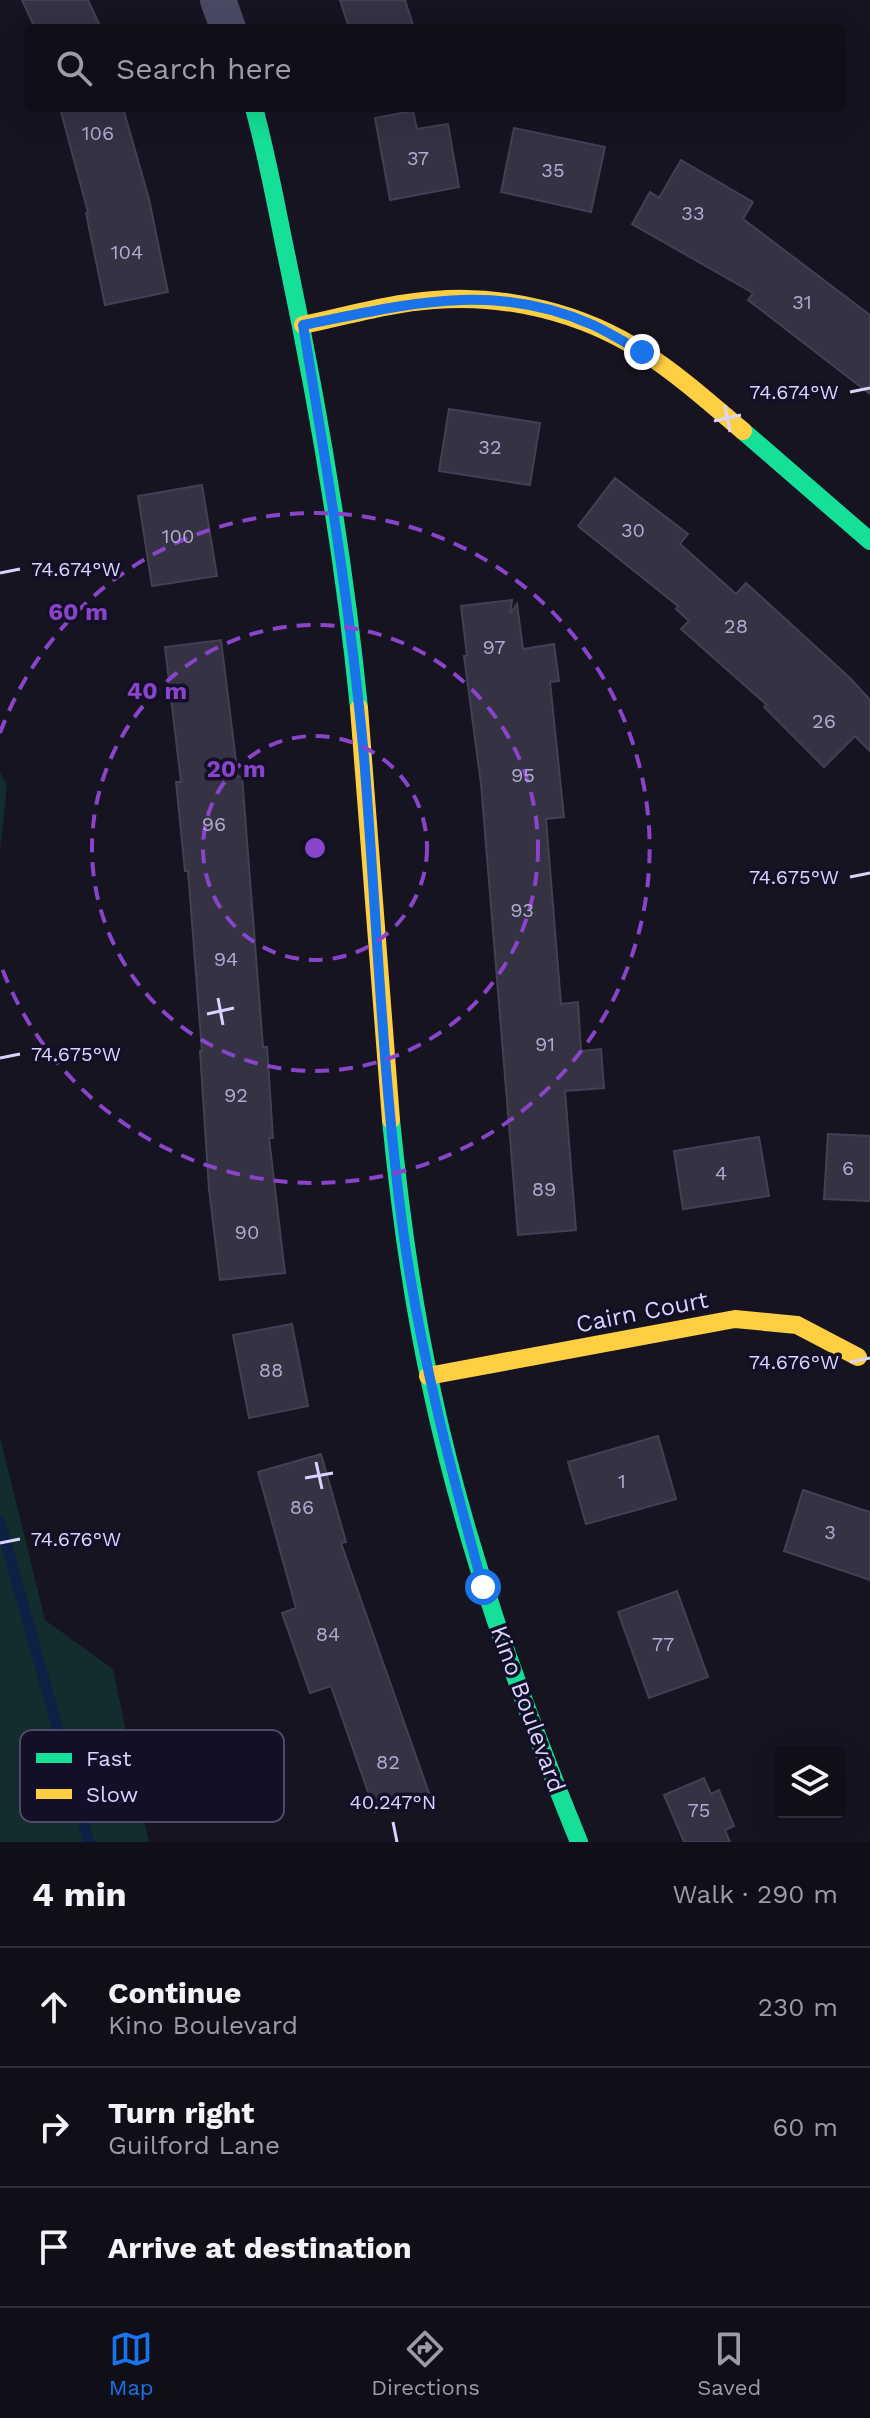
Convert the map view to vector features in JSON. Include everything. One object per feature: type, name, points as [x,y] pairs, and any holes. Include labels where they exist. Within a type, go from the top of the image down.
[{"type":"street","points":[[218,0],[227,24]]},
{"type":"street","name":"Kino Boulevard","points":[[255,112],[303,325],[340,551],[363,754],[391,1124],[404,1239],[428,1376],[483,1587],[535,1738],[579,1842]]},
{"type":"street","points":[[303,325],[422,301],[474,299],[531,306],[592,325],[642,352],[684,383],[834,506],[870,541]]},
{"type":"street","name":"Cairn Court","points":[[428,1376],[735,1319],[797,1325],[858,1357]]},
{"type":"green space","points":[[0,772],[7,785],[0,851]]},
{"type":"green space","points":[[0,1437],[45,1620],[113,1669],[126,1730],[20,1730],[20,1822],[145,1822],[149,1842],[0,1842]]},
{"type":"building","points":[[22,0],[88,0],[99,24],[33,24]]},
{"type":"building","points":[[340,0],[405,0],[413,24],[348,24]]},
{"type":"building","points":[[61,112],[124,112],[149,199],[168,292],[105,305],[88,212]]},
{"type":"building","points":[[413,112],[417,129],[448,124],[459,187],[390,200],[375,118]]},
{"type":"building","points":[[514,128],[605,147],[591,212],[501,192]]},
{"type":"building","points":[[681,160],[753,202],[743,219],[870,315],[870,394],[748,300],[753,293],[632,224],[650,192],[659,198]]},
{"type":"building","points":[[449,409],[540,423],[530,485],[439,471]]},
{"type":"building","points":[[615,478],[688,534],[680,544],[736,594],[746,583],[850,678],[870,700],[870,751],[855,736],[824,767],[764,707],[767,705],[681,629],[689,621],[676,609],[678,606],[578,526]]},
{"type":"building","points":[[202,485],[217,576],[152,586],[138,496]]},
{"type":"building","points":[[512,600],[510,614],[517,604],[523,649],[554,644],[559,681],[550,682],[564,817],[546,819],[561,1004],[578,1002],[581,1051],[601,1049],[604,1088],[565,1091],[576,1230],[518,1235],[481,784],[464,656],[467,656],[461,606]]},
{"type":"building","points":[[221,640],[238,777],[242,776],[263,1047],[267,1047],[273,1138],[269,1138],[285,1273],[220,1280],[209,1189],[188,871],[185,871],[176,782],[181,782],[165,647]]},
{"type":"building","points":[[828,1134],[870,1136],[870,1201],[824,1199]]},
{"type":"building","points":[[759,1137],[769,1196],[683,1209],[674,1151]]},
{"type":"building","points":[[292,1324],[308,1406],[249,1418],[233,1335]]},
{"type":"building","points":[[658,1436],[676,1499],[586,1524],[568,1462]]},
{"type":"building","points":[[321,1454],[346,1542],[341,1543],[429,1793],[375,1812],[331,1686],[310,1693],[282,1613],[296,1608],[258,1472]]},
{"type":"building","points":[[803,1490],[870,1512],[870,1580],[784,1551]]},
{"type":"building","points":[[677,1591],[708,1677],[649,1698],[618,1612]]},
{"type":"building","points":[[704,1778],[711,1794],[719,1790],[734,1826],[725,1830],[730,1842],[684,1842],[664,1795]]},
{"type":"waterway","points":[[0,1521],[58,1730]]},
{"type":"waterway","points":[[83,1822],[89,1842]]},
{"type":"traffic: fast","points":[[255,112],[320,429],[346,596],[359,708]]},
{"type":"traffic: fast","points":[[743,431],[870,541]]},
{"type":"traffic: fast","points":[[391,1120],[413,1290],[445,1449],[495,1620],[579,1842]]},
{"type":"traffic: slow","points":[[303,325],[434,300],[489,300],[543,309],[595,327],[643,352],[743,431]]},
{"type":"traffic: slow","points":[[359,708],[391,1120]]},
{"type":"traffic: slow","points":[[428,1376],[735,1319],[797,1325],[858,1357]]},
{"type":"route","points":[[483,1587],[441,1434],[404,1239],[391,1124],[363,754],[338,535],[303,325],[422,301],[474,299],[531,306],[592,325],[642,352]]}]
